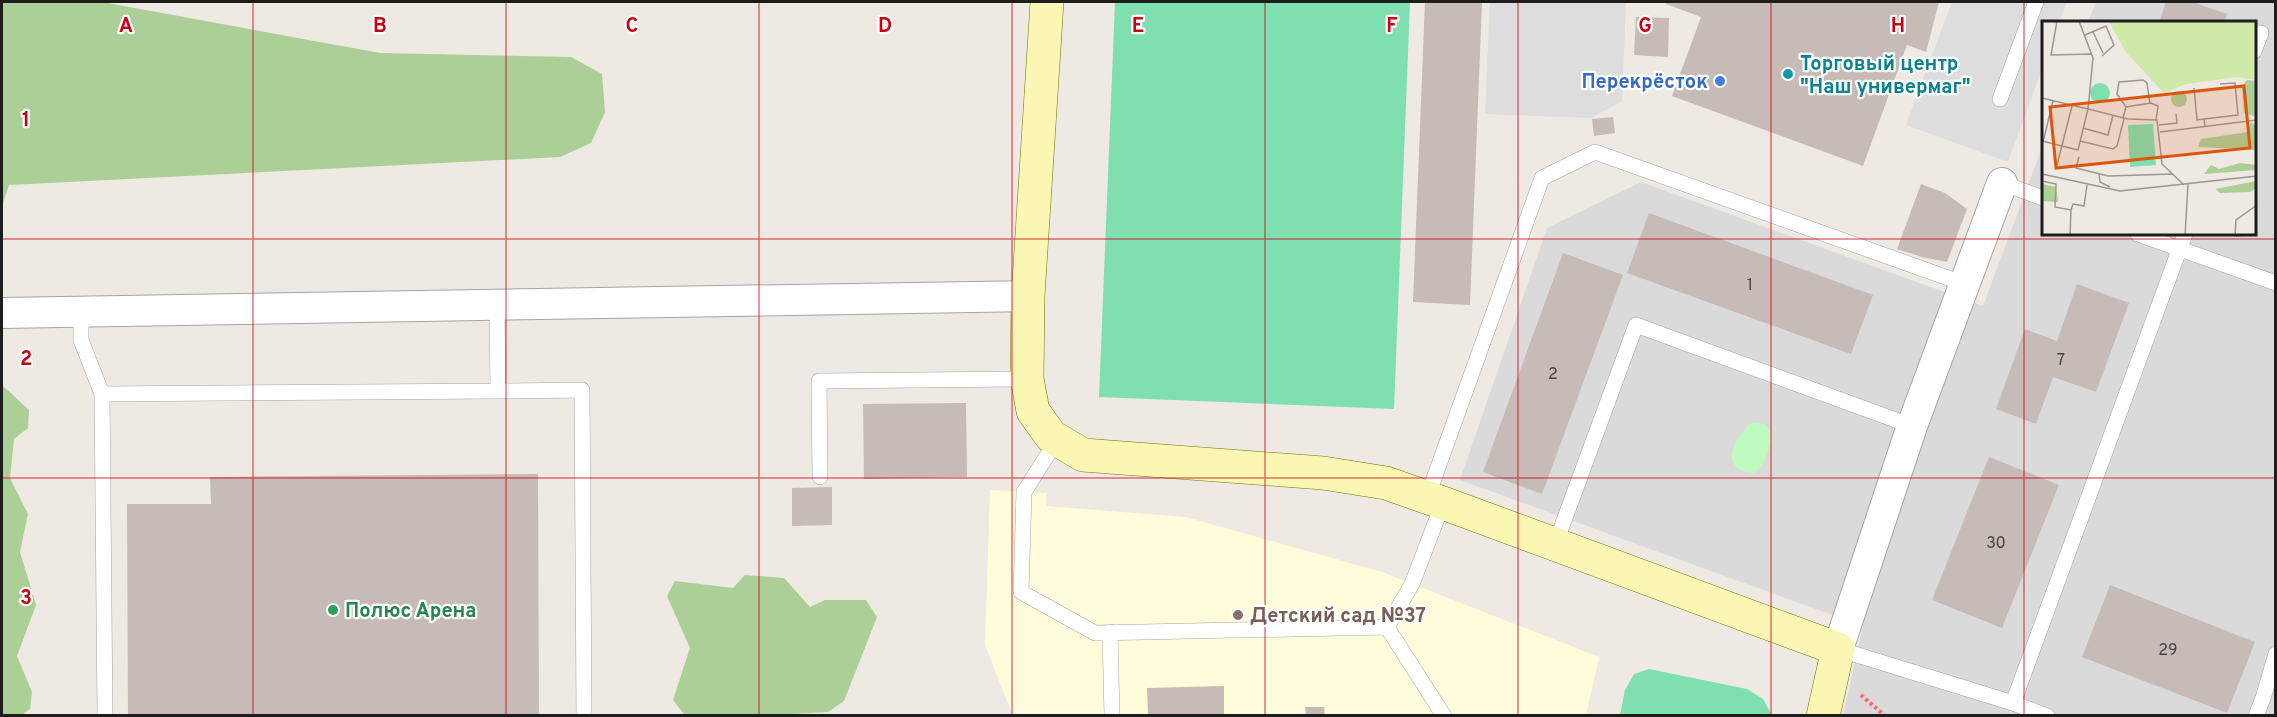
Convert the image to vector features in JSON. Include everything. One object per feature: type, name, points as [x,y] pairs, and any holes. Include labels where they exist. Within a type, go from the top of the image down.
[{"type":"street","points":[[1047,2],[1028,297],[1027,379],[1033,411],[1051,436],[1083,455],[1323,473],[1386,483],[1838,650]]},
{"type":"street","points":[[1823,716],[1838,650],[1912,426],[2002,183]]},
{"type":"street","points":[[2,313],[1028,297]]},
{"type":"lane","points":[[2000,99],[2037,2]]},
{"type":"lane","points":[[2256,46],[2261,33]]},
{"type":"lane","points":[[1387,627],[1412,584],[1435,501],[1542,178],[1595,153],[1965,284]]},
{"type":"lane","points":[[2002,183],[2042,198]]},
{"type":"lane","points":[[2143,236],[2276,283]]},
{"type":"lane","points":[[2013,703],[2184,236]]},
{"type":"lane","points":[[497,305],[498,391]]},
{"type":"lane","points":[[81,312],[81,340],[102,394],[105,716]]},
{"type":"lane","points":[[1555,545],[1636,325],[1912,426]]},
{"type":"lane","points":[[820,477],[819,381],[1027,379]]},
{"type":"lane","points":[[102,394],[582,390],[584,716]]},
{"type":"lane","points":[[1057,440],[1024,492],[1021,592],[1095,633],[1387,627]]},
{"type":"lane","points":[[1387,627],[1444,716]]},
{"type":"lane","points":[[1110,632],[1112,716]]},
{"type":"lane","points":[[1838,650],[2013,703],[2047,716]]},
{"type":"lane","points":[[2256,716],[2276,654]]},
{"type":"shaded area","points":[[1490,2],[1626,2],[1622,101],[1591,118],[1485,114]]},
{"type":"shaded area","points":[[1952,2],[2067,2],[2059,21],[2042,21],[2042,69],[2008,162],[1906,125]]},
{"type":"shaded area","points":[[2096,2],[2275,2],[2275,715],[1843,715],[1863,626],[1460,480],[1547,228],[1641,182],[1983,306],[2042,148],[2042,236],[2256,236],[2256,21],[2088,21]]},
{"type":"shaded area","name":"Детский сад №37","points":[[990,490],[1046,493],[1046,506],[1186,517],[1382,572],[1599,657],[1586,715],[1013,716],[985,645]]},
{"type":"green space","points":[[2,2],[102,2],[380,53],[571,57],[602,74],[605,112],[591,143],[560,157],[9,185],[2,206]]},
{"type":"green space","points":[[1115,2],[1410,2],[1394,409],[1099,397]]},
{"type":"green space","points":[[2,385],[29,410],[28,428],[14,439],[10,478],[28,514],[20,552],[36,605],[17,656],[32,692],[30,709],[22,715],[2,715]]},
{"type":"green space","points":[[1751,423],[1764,424],[1772,432],[1767,455],[1762,465],[1754,473],[1743,471],[1732,460],[1732,453],[1739,437]]},
{"type":"green space","points":[[745,575],[784,578],[810,607],[825,600],[866,600],[877,617],[844,701],[828,712],[790,716],[687,715],[673,700],[690,648],[667,596],[675,581],[733,588]]},
{"type":"green space","points":[[1649,669],[1747,689],[1763,699],[1772,715],[1620,715],[1625,690],[1634,674]]},
{"type":"building","points":[[1425,2],[1482,2],[1470,305],[1413,302]]},
{"type":"building","name":"Торговый центр \"Наш универмаг\"","points":[[1666,2],[1939,2],[1926,52],[1907,45],[1863,166],[1672,96],[1701,17],[1666,4]]},
{"type":"building","points":[[2166,2],[2192,2],[2227,14],[2224,21],[2159,21]]},
{"type":"building","points":[[1636,17],[1669,18],[1668,57],[1634,55]]},
{"type":"building","points":[[1613,117],[1615,133],[1594,136],[1592,119]]},
{"type":"building","points":[[1921,184],[1945,193],[1967,209],[1947,262],[1897,249]]},
{"type":"building","points":[[1649,213],[1873,295],[1851,354],[1627,273]]},
{"type":"building","points":[[1563,253],[1623,275],[1542,494],[1483,472]]},
{"type":"building","points":[[2077,284],[2129,303],[2096,392],[2053,377],[2036,424],[1996,409],[2025,329],[2057,341]]},
{"type":"building","points":[[966,403],[967,477],[864,479],[863,404]]},
{"type":"building","points":[[1989,457],[2059,485],[2002,628],[1932,600]]},
{"type":"building","name":"Полюс Арена","points":[[538,474],[539,716],[128,716],[127,504],[211,504],[210,477]]},
{"type":"building","points":[[832,487],[832,525],[792,526],[792,488]]},
{"type":"building","points":[[2110,585],[2255,642],[2227,713],[2082,657]]},
{"type":"building","points":[[1224,686],[1224,716],[1148,716],[1147,688]]},
{"type":"building","points":[[1305,707],[1324,707],[1325,716],[1306,716]]},
{"type":"place","name":"Торговый центр \"Наш универмаг\"","points":[[1788,74]]},
{"type":"place","name":"Перекрёсток","points":[[1720,81]]},
{"type":"place","name":"Полюс Арена","points":[[333,610]]},
{"type":"place","name":"Детский сад №37","points":[[1238,615]]}]
